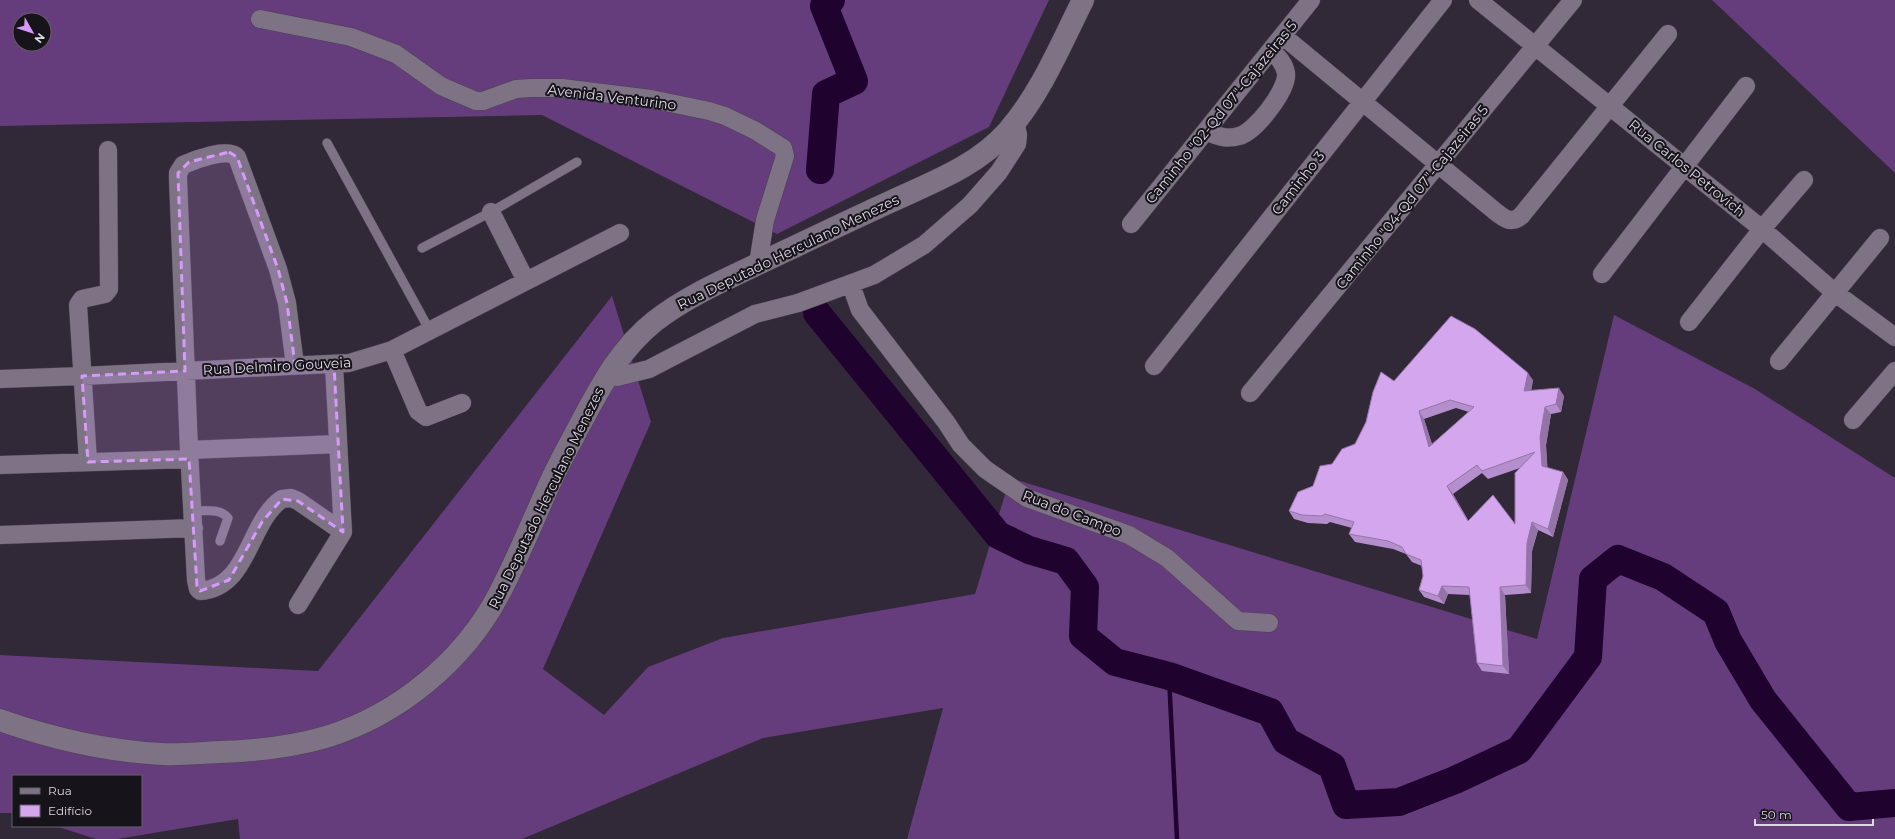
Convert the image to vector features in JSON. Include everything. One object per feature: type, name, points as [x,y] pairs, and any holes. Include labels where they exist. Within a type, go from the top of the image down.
[{"type":"main road","name":"Rua Deputado Herculano Menezes","points":[[1,720],[42,733],[122,749],[162,754],[235,752],[268,749],[326,737],[351,728],[403,700],[449,662],[479,629],[501,590],[552,479],[607,375],[621,354],[643,331],[676,306],[758,264],[949,175],[996,143],[1031,99],[1057,53],[1083,0]]},
{"type":"street","name":"Caminho \"02-Qd 07\"-Cajazeiras 5","points":[[1131,224],[1311,0]]},
{"type":"street","name":"Caminho 3","points":[[1154,366],[1443,0]]},
{"type":"street","name":"Rua Carlos Petrovich","points":[[1478,0],[1762,229],[1834,292],[1895,337]]},
{"type":"street","name":"Caminho \"04-Qd 07\"-Cajazeiras 5","points":[[1250,394],[1573,0]]},
{"type":"street","name":"Avenida Venturino","points":[[260,19],[351,37],[396,54],[441,86],[476,101],[483,101],[516,89],[562,88],[651,99],[683,105],[725,116],[756,131],[783,148],[785,156],[765,220],[758,264]]},
{"type":"street","points":[[1283,36],[1496,212],[1510,221],[1521,216],[1668,34]]},
{"type":"street","points":[[1206,131],[1222,137],[1231,138],[1248,133],[1281,94],[1285,84],[1286,74],[1284,65],[1271,50]]},
{"type":"street","points":[[1602,274],[1746,86]]},
{"type":"street","points":[[607,375],[618,377],[649,369],[755,314],[798,303],[851,285],[874,275],[924,245],[970,205],[999,172],[1017,144],[1018,134],[1015,121]]},
{"type":"street","points":[[88,462],[78,305],[82,299],[105,294],[109,284],[108,150]]},
{"type":"street","points":[[295,366],[284,288],[237,157],[229,152],[188,162],[180,168],[178,180],[185,371],[197,586],[200,591],[230,580],[236,572],[262,522],[271,509],[282,498],[291,498],[298,501],[343,532]]},
{"type":"street","points":[[1689,322],[1762,229],[1804,180]]},
{"type":"street","points":[[491,212],[526,281]]},
{"type":"street","name":"Rua Delmiro Gouveia","points":[[0,378],[82,376],[334,365],[349,363],[392,350],[620,233]]},
{"type":"street","points":[[1779,361],[1834,292],[1880,238]]},
{"type":"street","name":"Rua do Campo","points":[[851,285],[860,310],[942,417],[961,445],[990,474],[1027,498],[1129,535],[1167,558],[1203,592],[1238,621],[1269,623]]},
{"type":"street","points":[[392,350],[416,407],[423,416],[426,417],[462,403]]},
{"type":"street","points":[[298,605],[343,532],[334,365]]},
{"type":"street","points":[[1853,420],[1895,371]]},
{"type":"street","points":[[0,465],[88,462],[338,444]]},
{"type":"street","points":[[0,535],[194,520]]},
{"type":"lane","points":[[327,143],[430,331]]},
{"type":"lane","points":[[422,248],[491,212],[577,162]]},
{"type":"lane","points":[[194,520],[218,511],[225,514],[228,518],[220,541]]},
{"type":"highlighted area","points":[[229,152],[237,157],[278,269],[287,303],[295,365],[334,365],[343,532],[298,501],[282,499],[262,522],[229,580],[200,591],[197,586],[189,459],[88,462],[82,376],[185,371],[178,173],[189,162]]},
{"type":"shaded area","points":[[0,0],[1049,0],[989,127],[777,234],[542,115],[0,126]]},
{"type":"shaded area","points":[[1712,0],[1895,0],[1895,173]]},
{"type":"shaded area","points":[[612,296],[651,422],[543,669],[604,715],[648,667],[723,638],[975,594],[1010,478],[1537,639],[1614,315],[1755,389],[1895,478],[1895,839],[907,839],[943,708],[763,738],[522,839],[240,839],[238,819],[117,839],[96,839],[58,827],[142,827],[142,775],[12,775],[12,813],[0,813],[0,655],[318,671]]},
{"type":"building","points":[[1451,316],[1475,329],[1528,373],[1524,391],[1559,388],[1556,404],[1545,407],[1540,437],[1542,466],[1563,472],[1548,529],[1532,522],[1527,543],[1526,585],[1500,587],[1503,666],[1477,663],[1469,587],[1442,586],[1438,596],[1419,590],[1423,576],[1421,560],[1406,554],[1402,547],[1388,541],[1349,534],[1354,522],[1325,514],[1322,516],[1302,515],[1289,511],[1298,492],[1313,486],[1320,466],[1332,464],[1342,449],[1355,444],[1366,422],[1373,392],[1381,372],[1394,381]],"holes":[[[1450,400],[1474,407],[1429,447],[1419,411]],[[1535,452],[1515,473],[1515,524],[1493,495],[1468,521],[1447,486],[1477,465],[1482,471]]]},
{"type":"waterway","points":[[820,170],[826,94],[854,81],[824,6],[831,0]]},
{"type":"waterway","points":[[817,313],[998,535],[1029,550],[1066,561],[1085,587],[1083,636],[1115,662],[1169,676],[1270,712],[1286,741],[1332,766],[1346,805],[1399,802],[1455,780],[1519,750],[1588,657],[1593,579],[1618,559],[1663,577],[1716,612],[1728,641],[1763,700],[1849,807],[1895,803]]},
{"type":"waterway","points":[[1169,676],[1177,839]]}]
